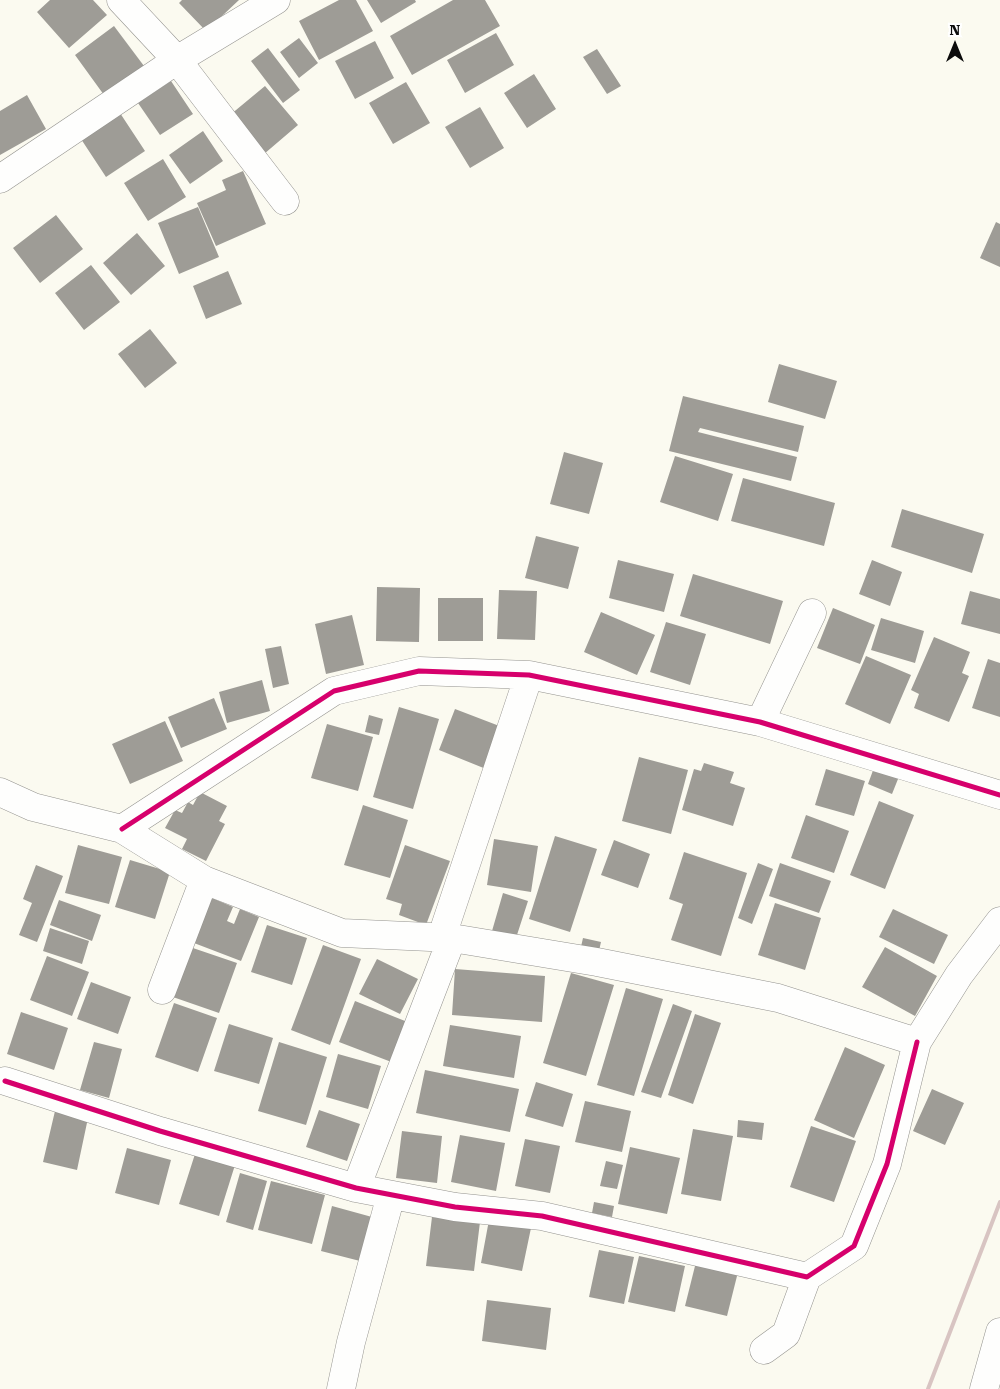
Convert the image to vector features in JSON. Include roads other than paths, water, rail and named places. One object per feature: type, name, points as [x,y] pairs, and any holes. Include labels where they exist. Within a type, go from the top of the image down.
[{"type":"street","points":[[121,0],[177,60],[285,200]]},
{"type":"street","points":[[0,179],[177,60],[276,0]]},
{"type":"street","points":[[760,722],[812,613]]},
{"type":"street","points":[[122,829],[334,691],[419,671],[529,675],[760,722],[1000,795]]},
{"type":"street","points":[[356,1188],[447,937],[529,675]]},
{"type":"street","points":[[0,792],[33,807],[122,829],[204,880],[342,933],[447,937],[597,962],[778,998],[917,1042]]},
{"type":"street","points":[[162,990],[204,880]]},
{"type":"street","points":[[764,1350],[786,1334],[807,1276],[854,1246],[887,1164],[917,1042],[959,975],[1000,921]]},
{"type":"street","points":[[5,1081],[170,1133],[356,1188],[455,1207],[542,1216],[807,1276]]},
{"type":"street","points":[[341,1389],[351,1342],[391,1195]]},
{"type":"street","points":[[984,1389],[1000,1332]]},
{"type":"railway","points":[[928,1389],[1000,1202]]}]
